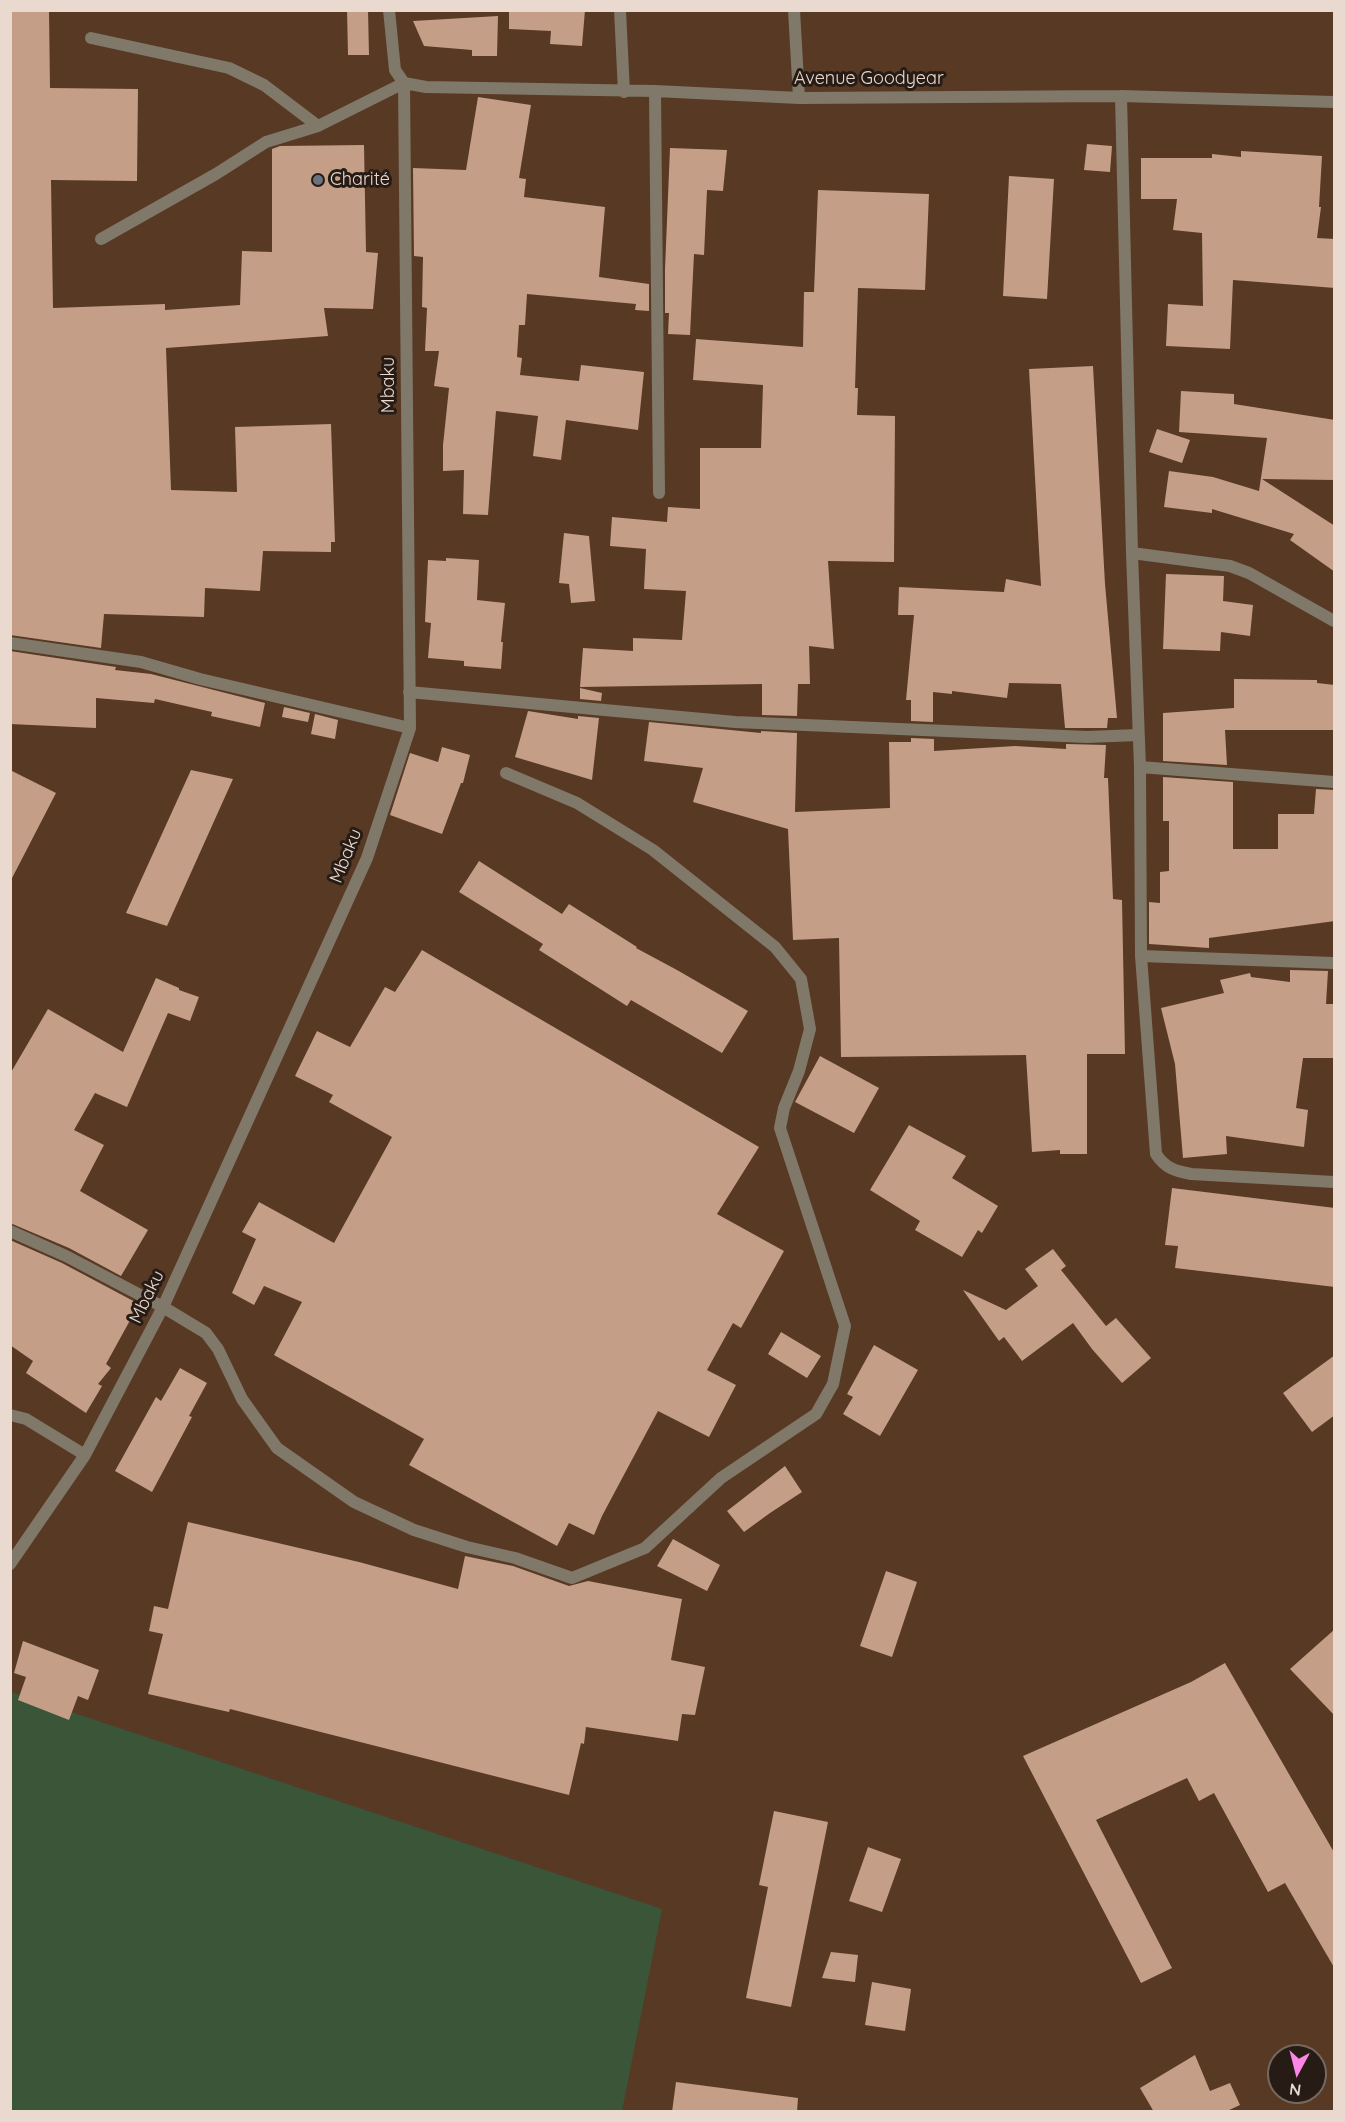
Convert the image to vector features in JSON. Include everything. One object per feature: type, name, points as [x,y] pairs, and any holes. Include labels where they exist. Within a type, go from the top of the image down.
[{"type":"street","points":[[101,239],[216,174],[266,142],[318,126],[404,83],[395,70],[389,10]]},
{"type":"street","points":[[620,10],[624,92]]},
{"type":"street","points":[[794,10],[799,98]]},
{"type":"street","points":[[91,38],[229,68],[264,85],[318,126]]},
{"type":"street","name":"Avenue Goodyear","points":[[404,83],[426,87],[799,98],[1121,96],[1335,102]]},
{"type":"street","name":"Mbaku","points":[[10,1564],[85,1455],[163,1308],[367,858],[410,728],[404,83]]},
{"type":"street","points":[[655,92],[659,493]]},
{"type":"street","points":[[1121,96],[1132,553],[1140,766],[1141,956],[1156,1154],[1163,1165],[1177,1172],[1335,1182]]},
{"type":"street","points":[[1132,553],[1230,566],[1249,573],[1335,621]]},
{"type":"street","points":[[10,643],[141,662],[200,679],[410,728]]},
{"type":"street","points":[[409,692],[735,722],[1087,736],[1138,735]]},
{"type":"street","points":[[1140,766],[1335,782]]},
{"type":"street","points":[[10,1231],[66,1256],[206,1333],[218,1349],[242,1399],[277,1448],[354,1502],[414,1530],[467,1547],[515,1558],[572,1578],[645,1548],[721,1478],[816,1413],[832,1384],[845,1326],[780,1128],[784,1108],[799,1071],[810,1029],[801,979],[775,947],[653,850],[577,803],[506,773]]},
{"type":"street","points":[[1141,956],[1335,963]]},
{"type":"street","points":[[10,1414],[26,1419],[85,1455]]},
{"type":"shaded area","points":[[11,11],[1334,11],[1334,2111],[622,2111],[11,1694]]},
{"type":"green space","points":[[11,1692],[662,1909],[622,2111],[11,2112]]},
{"type":"building","points":[[10,10],[49,10],[50,88],[138,89],[137,181],[51,180],[53,308],[165,304],[165,310],[240,305],[242,251],[272,252],[272,149],[280,146],[364,145],[366,252],[378,253],[373,309],[324,308],[328,336],[166,348],[171,490],[237,492],[235,427],[331,424],[335,542],[331,542],[331,552],[263,551],[260,591],[205,588],[204,617],[104,614],[101,648],[10,635]]},
{"type":"building","points":[[347,10],[368,10],[369,55],[348,55]]},
{"type":"building","points":[[509,10],[585,10],[582,46],[550,44],[551,31],[509,29]]},
{"type":"building","points":[[498,16],[497,56],[472,56],[472,50],[424,46],[413,21]]},
{"type":"building","points":[[478,97],[531,105],[519,178],[526,179],[524,197],[605,207],[599,277],[649,284],[649,311],[635,310],[636,304],[527,294],[525,325],[519,325],[517,357],[522,358],[520,375],[579,381],[581,365],[644,372],[638,430],[566,420],[561,460],[533,456],[538,416],[496,411],[488,515],[463,514],[464,470],[443,471],[443,445],[449,388],[434,386],[439,351],[425,351],[427,308],[422,307],[423,257],[414,256],[413,168],[466,170]]},
{"type":"building","points":[[1087,144],[1112,146],[1110,172],[1084,170]]},
{"type":"building","points":[[670,148],[727,150],[723,191],[707,190],[704,255],[694,254],[690,335],[668,334],[669,313],[665,313]]},
{"type":"building","points":[[1241,151],[1322,156],[1319,207],[1321,207],[1317,238],[1335,239],[1335,288],[1233,280],[1230,349],[1166,346],[1168,304],[1203,306],[1202,233],[1173,230],[1177,199],[1141,199],[1141,158],[1212,158],[1212,154],[1241,157]]},
{"type":"building","points":[[1009,176],[1054,179],[1047,299],[1003,296]]},
{"type":"building","points":[[818,190],[929,194],[925,290],[858,288],[855,388],[858,388],[857,415],[895,416],[894,562],[828,561],[834,649],[809,646],[810,684],[798,684],[797,716],[762,715],[762,684],[580,687],[583,648],[633,651],[633,638],[682,640],[686,591],[644,589],[646,549],[610,546],[612,517],[667,522],[668,507],[700,509],[700,448],[761,448],[763,385],[693,380],[696,339],[803,347],[804,292],[814,292]]},
{"type":"building","points":[[1093,366],[1105,584],[1117,718],[1108,718],[1107,728],[1065,728],[1061,684],[1009,683],[1007,698],[952,691],[952,694],[933,692],[933,722],[911,721],[911,700],[906,700],[914,615],[898,615],[899,587],[1004,592],[1006,579],[1041,586],[1029,369]]},
{"type":"building","points":[[1181,391],[1234,394],[1234,404],[1335,420],[1335,480],[1262,479],[1335,526],[1335,572],[1290,540],[1294,534],[1212,509],[1212,513],[1164,507],[1169,471],[1213,477],[1259,491],[1267,438],[1179,432]]},
{"type":"building","points":[[1157,429],[1190,440],[1182,463],[1149,452]]},
{"type":"building","points":[[564,533],[589,536],[595,601],[571,603],[569,584],[559,583]]},
{"type":"building","points":[[446,558],[479,560],[477,600],[505,603],[501,669],[464,666],[464,661],[428,658],[431,623],[425,622],[428,560],[446,561]]},
{"type":"building","points":[[1166,574],[1224,576],[1223,601],[1253,605],[1250,636],[1221,632],[1220,651],[1163,649]]},
{"type":"building","points":[[10,651],[116,667],[115,670],[151,674],[265,703],[260,727],[211,716],[212,712],[155,699],[154,703],[96,698],[96,728],[10,724]]},
{"type":"building","points":[[1234,679],[1317,680],[1317,683],[1335,685],[1335,730],[1225,730],[1227,765],[1163,761],[1163,713],[1234,708]]},
{"type":"building","points":[[580,688],[602,693],[601,701],[580,699]]},
{"type":"building","points":[[284,707],[310,713],[308,722],[282,717]]},
{"type":"building","points":[[528,711],[578,719],[578,716],[599,718],[592,780],[515,757]]},
{"type":"building","points":[[315,714],[338,720],[335,739],[311,734]]},
{"type":"building","points":[[649,722],[761,733],[761,731],[797,733],[795,812],[890,808],[889,742],[911,742],[911,738],[934,739],[934,751],[1015,746],[1066,749],[1066,744],[1106,745],[1104,778],[1108,778],[1113,899],[1122,900],[1125,1054],[1087,1054],[1087,1154],[1060,1154],[1060,1150],[1032,1152],[1026,1055],[841,1057],[839,938],[793,940],[788,829],[693,802],[703,768],[644,761]]},
{"type":"building","points":[[442,747],[470,755],[463,783],[461,783],[442,834],[390,815],[410,753],[438,762]]},
{"type":"building","points":[[10,770],[56,793],[10,882]]},
{"type":"building","points":[[191,770],[233,779],[167,926],[126,913]]},
{"type":"building","points":[[1163,777],[1233,782],[1233,849],[1278,849],[1278,814],[1314,814],[1316,789],[1335,790],[1335,921],[1209,938],[1209,948],[1149,944],[1149,902],[1160,903],[1160,872],[1169,871],[1169,821],[1163,821]]},
{"type":"building","points":[[479,861],[562,914],[569,904],[636,948],[748,1011],[722,1053],[631,1000],[627,1006],[539,950],[543,944],[459,892]]},
{"type":"building","points":[[422,950],[759,1147],[717,1214],[784,1251],[741,1328],[733,1323],[707,1370],[736,1385],[709,1437],[658,1411],[594,1535],[569,1523],[557,1546],[409,1465],[424,1439],[274,1355],[302,1302],[264,1286],[254,1305],[232,1293],[256,1239],[242,1232],[259,1202],[334,1243],[392,1137],[329,1102],[333,1095],[295,1076],[317,1031],[350,1047],[385,987],[395,992]]},
{"type":"building","points":[[1290,970],[1328,971],[1326,1004],[1335,1004],[1335,1058],[1303,1058],[1296,1108],[1308,1110],[1304,1147],[1226,1136],[1227,1154],[1183,1158],[1175,1064],[1161,1008],[1224,993],[1220,980],[1250,973],[1251,977],[1290,982]]},
{"type":"building","points":[[156,978],[199,997],[190,1021],[168,1013],[127,1107],[95,1093],[74,1130],[104,1145],[80,1191],[148,1230],[121,1276],[69,1248],[10,1223],[10,1074],[48,1009],[123,1052]]},
{"type":"building","points":[[820,1056],[879,1088],[854,1133],[795,1102]]},
{"type":"building","points":[[909,1125],[966,1156],[952,1178],[998,1206],[982,1233],[978,1230],[962,1257],[915,1230],[920,1221],[870,1190]]},
{"type":"building","points":[[1172,1188],[1335,1208],[1335,1287],[1175,1268],[1178,1246],[1165,1245]]},
{"type":"building","points":[[10,1240],[62,1263],[139,1304],[106,1364],[111,1368],[98,1384],[102,1386],[86,1413],[26,1373],[33,1361],[10,1345]]},
{"type":"building","points":[[1053,1249],[1066,1266],[1061,1270],[1106,1326],[1116,1318],[1151,1358],[1122,1383],[1073,1323],[1022,1361],[1004,1337],[999,1341],[963,1290],[1006,1310],[1038,1286],[1025,1269]]},
{"type":"building","points":[[781,1332],[821,1356],[807,1378],[768,1354]]},
{"type":"building","points":[[874,1345],[918,1370],[880,1436],[843,1414],[853,1397],[847,1394]]},
{"type":"building","points":[[1335,1355],[1335,1415],[1312,1432],[1283,1393]]},
{"type":"building","points":[[180,1368],[207,1383],[189,1416],[192,1417],[152,1492],[115,1471],[156,1397],[161,1401]]},
{"type":"building","points":[[785,1466],[802,1492],[744,1532],[727,1511]]},
{"type":"building","points":[[188,1522],[359,1562],[458,1589],[465,1556],[513,1566],[569,1586],[588,1581],[682,1599],[671,1660],[705,1667],[695,1715],[682,1714],[678,1741],[586,1727],[584,1744],[581,1743],[569,1795],[230,1709],[229,1712],[148,1694],[163,1634],[149,1631],[154,1606],[168,1609]]},
{"type":"building","points":[[673,1539],[720,1565],[707,1591],[657,1566]]},
{"type":"building","points":[[886,1571],[917,1582],[892,1657],[860,1646]]},
{"type":"building","points":[[1335,1629],[1335,1716],[1290,1669]]},
{"type":"building","points":[[23,1641],[99,1670],[88,1700],[78,1696],[69,1720],[18,1700],[26,1677],[14,1673]]},
{"type":"building","points":[[1225,1663],[1335,1854],[1335,1969],[1285,1883],[1268,1892],[1214,1793],[1199,1801],[1187,1778],[1096,1820],[1172,1968],[1141,1983],[1023,1756],[1191,1682]]},
{"type":"building","points":[[774,1811],[828,1822],[791,2007],[746,1998],[768,1887],[759,1885]]},
{"type":"building","points":[[868,1847],[901,1859],[882,1912],[849,1901]]},
{"type":"building","points":[[831,1952],[858,1955],[855,1982],[822,1978]]},
{"type":"building","points":[[872,1982],[911,1989],[905,2031],[865,2025]]},
{"type":"building","points":[[1195,2055],[1210,2091],[1230,2083],[1240,2105],[1225,2112],[1154,2112],[1140,2088]]},
{"type":"building","points":[[676,2082],[798,2098],[797,2112],[672,2112]]},
{"type":"place","name":"Charité","points":[[318,180]]}]
